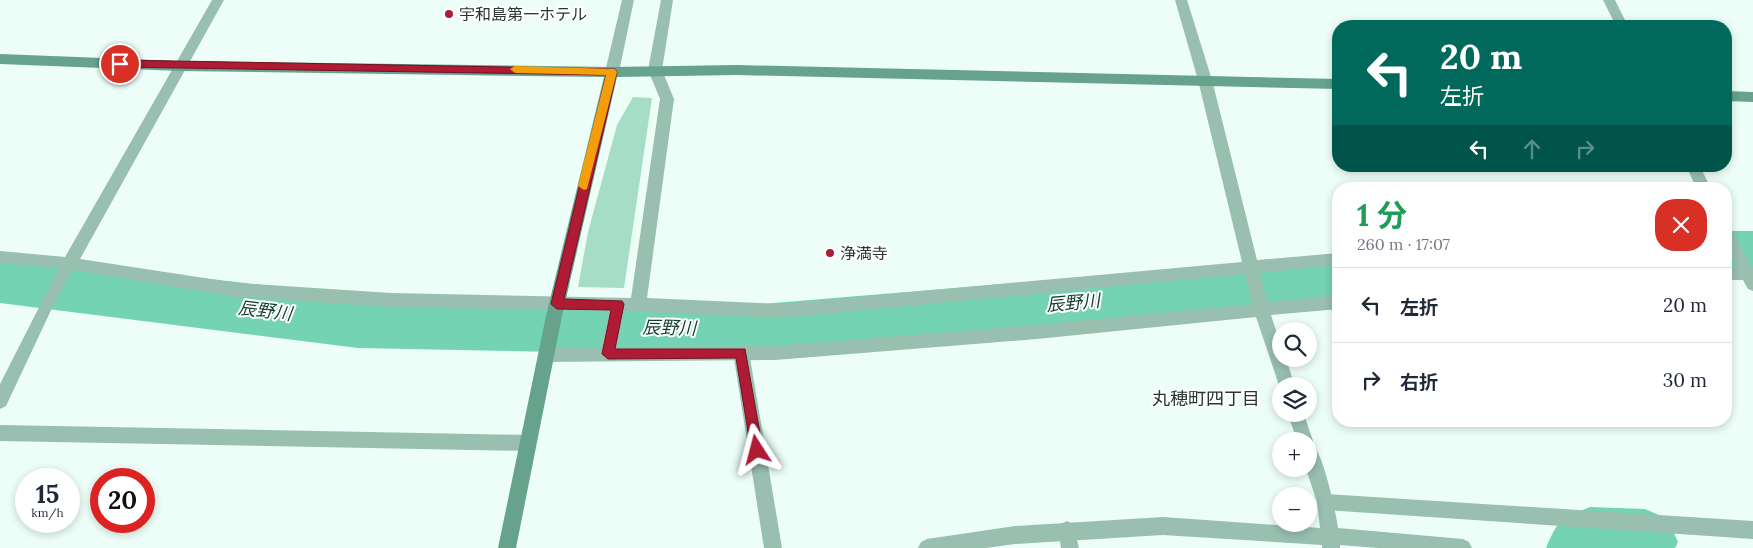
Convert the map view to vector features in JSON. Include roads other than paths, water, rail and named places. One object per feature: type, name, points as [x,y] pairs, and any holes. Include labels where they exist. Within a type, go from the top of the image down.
[{"type":"street","points":[[0,401],[49,299],[218,0]]},
{"type":"street","points":[[506,548],[556,310],[628,0]]},
{"type":"street","points":[[638,305],[667,99],[655,70],[667,0]]},
{"type":"street","points":[[1181,0],[1205,80],[1261,309],[1284,377]]},
{"type":"street","points":[[1609,0],[1619,20]]},
{"type":"street","points":[[0,59],[180,66],[612,72],[746,70],[1332,84]]},
{"type":"street","points":[[1732,96],[1753,97]]},
{"type":"street","points":[[1732,243],[1749,275]]},
{"type":"street","points":[[0,257],[47,260],[66,270],[237,290],[556,310],[617,310],[638,305],[780,311],[1252,272],[1332,260]]},
{"type":"street","points":[[1732,274],[1749,275]]},
{"type":"street","points":[[546,355],[609,349],[775,352],[1037,332],[1332,303]]},
{"type":"street","points":[[609,349],[617,310]]},
{"type":"street","points":[[741,352],[773,548]]},
{"type":"street","points":[[0,433],[528,443]]},
{"type":"street","points":[[1317,476],[1326,502],[1331,542]]},
{"type":"street","points":[[1326,502],[1753,530]]},
{"type":"street","points":[[927,548],[1015,535],[1067,530],[1163,526],[1294,536],[1331,542],[1463,548]]},
{"type":"street","points":[[1067,530],[1070,548]]},
{"type":"waterway","name":"辰野川","points":[[1732,255],[1753,255]]},
{"type":"waterway","name":"辰野川","points":[[0,279],[358,322],[761,330],[1332,281]]},
{"type":"waterway","points":[[1579,548],[1590,540],[1645,542]]},
{"type":"place","name":"宇和島第一ホテル","points":[[449,14]]},
{"type":"place","name":"浄満寺","points":[[830,253]]},
{"type":"district","name":"丸穂町四丁目","points":[[1206,399]]}]
